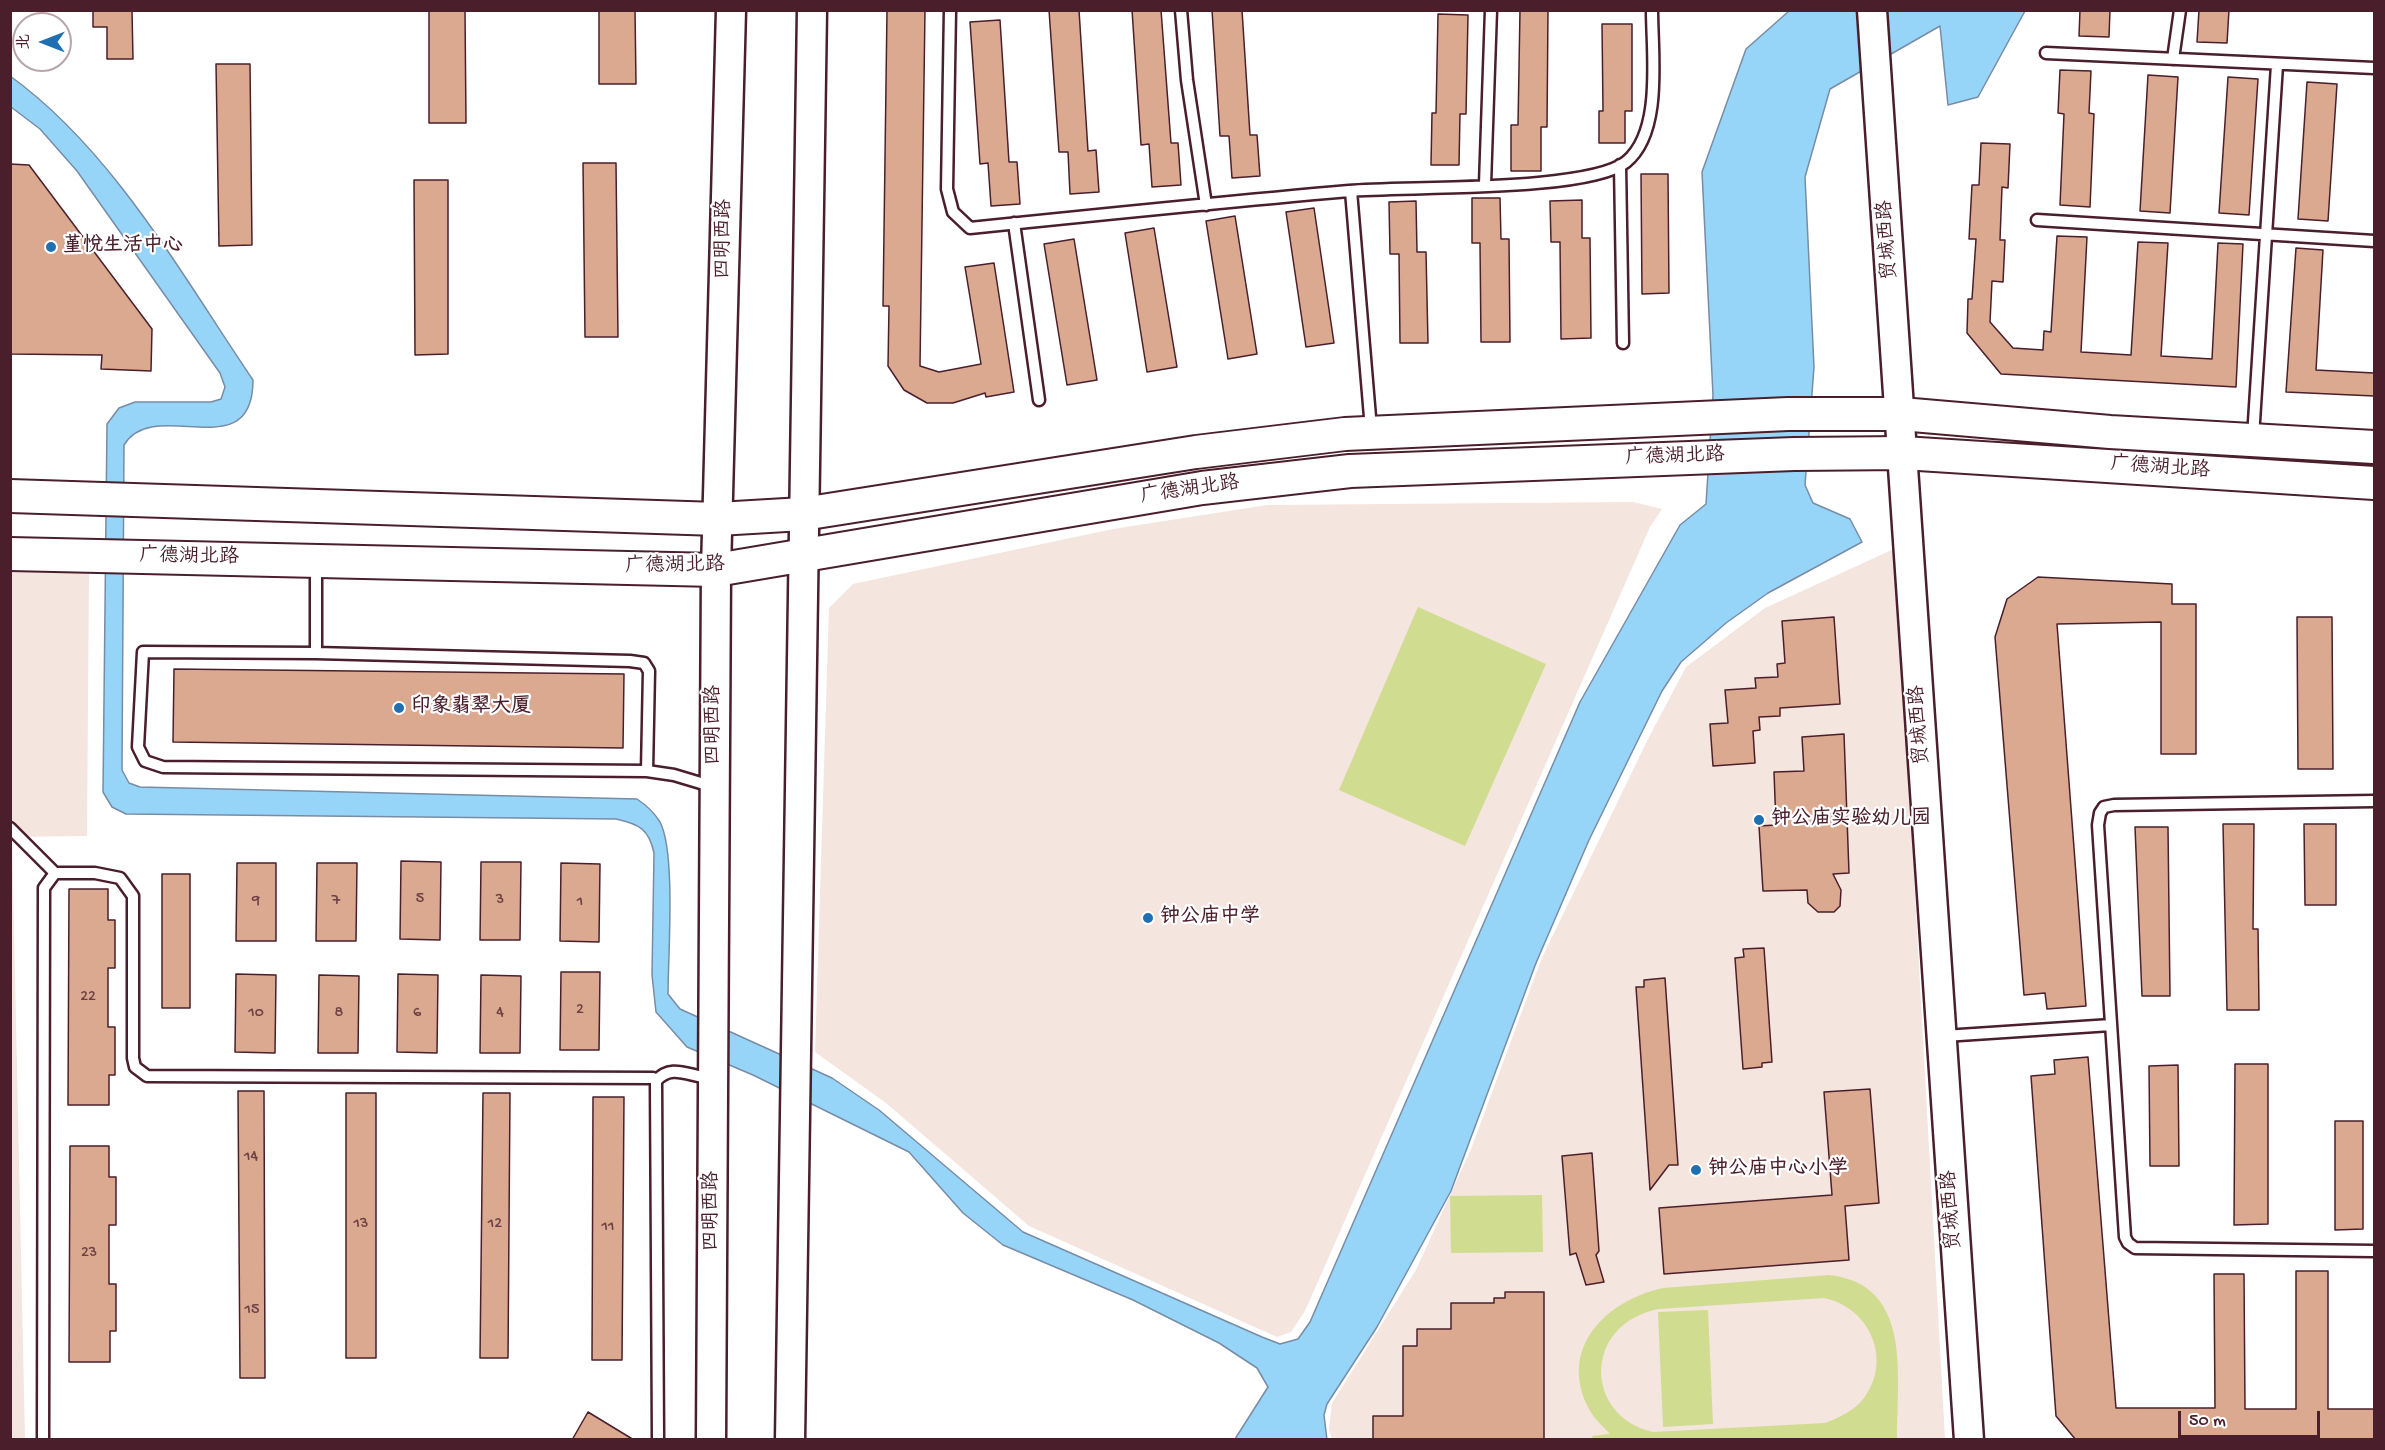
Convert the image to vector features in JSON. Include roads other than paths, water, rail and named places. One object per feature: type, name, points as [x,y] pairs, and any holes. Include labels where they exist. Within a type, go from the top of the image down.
[{"type":"main road","name":"四明西路","points":[[711,1440],[716,570],[731,10]]},
{"type":"main road","points":[[790,1440],[812,10]]},
{"type":"main road","name":"贸城西路","points":[[1872,10],[1969,1440]]},
{"type":"main road","name":"广德湖北路","points":[[10,496],[718,519],[803,514],[1196,452],[1372,433],[1788,414],[1901,414],[2110,432],[2374,447]]},
{"type":"main road","name":"广德湖北路","points":[[10,554],[716,570],[1202,488],[1350,471],[1794,454],[1903,453],[2374,483]]},
{"type":"lane","points":[[950,10],[947,189],[953,212],[970,228],[1352,191],[1566,180],[1604,173],[1620,165],[1641,146],[1649,124],[1652,98],[1652,10]]},
{"type":"lane","points":[[1180,10],[1187,80],[1206,205]]},
{"type":"lane","points":[[1485,184],[1491,10]]},
{"type":"lane","points":[[2173,59],[2180,10]]},
{"type":"lane","points":[[2046,53],[2374,68]]},
{"type":"lane","points":[[2253,440],[2277,65]]},
{"type":"lane","points":[[1620,165],[1623,343]]},
{"type":"lane","points":[[1352,191],[1372,433]]},
{"type":"lane","points":[[2037,220],[2374,241]]},
{"type":"lane","points":[[1014,224],[1039,400]]},
{"type":"lane","points":[[316,561],[316,653]]},
{"type":"lane","points":[[647,771],[649,671],[644,663],[316,653],[143,651],[138,747],[145,761],[163,767],[647,771],[674,775],[714,787]]},
{"type":"lane","points":[[2374,801],[2104,807],[2100,813],[2098,825],[2125,1237],[2128,1243],[2135,1248],[2374,1251]]},
{"type":"lane","points":[[10,828],[54,873],[111,874],[127,884],[133,896],[134,1058],[135,1067],[147,1076],[653,1078],[656,1081]]},
{"type":"lane","points":[[43,1440],[44,888],[54,873]]},
{"type":"lane","points":[[1942,1036],[2111,1025]]},
{"type":"lane","points":[[658,1440],[656,1081],[663,1074],[676,1069],[700,1078],[714,1072]]},
{"type":"water","points":[[1789,11],[2025,11],[1978,97],[1948,105],[1940,26],[1830,89],[1805,177],[1814,367],[1805,485],[1813,503],[1850,519],[1862,542],[1768,593],[1726,623],[1681,662],[1662,691],[1589,840],[1536,963],[1451,1191],[1377,1327],[1327,1404],[1324,1415],[1327,1440],[1235,1439],[1268,1387],[1257,1368],[1219,1343],[1133,1300],[1003,1245],[963,1213],[909,1152],[753,1075],[687,1047],[656,1012],[652,975],[654,853],[646,833],[637,826],[616,819],[126,814],[112,807],[103,792],[107,424],[119,408],[135,402],[211,402],[221,399],[225,387],[220,373],[77,171],[40,129],[11,107],[10,76],[47,106],[82,140],[114,178],[173,258],[253,380],[249,406],[237,421],[220,426],[157,426],[138,432],[124,445],[122,770],[129,783],[140,787],[637,799],[658,818],[665,836],[670,880],[668,994],[680,1009],[832,1078],[879,1110],[1023,1232],[1262,1337],[1280,1344],[1298,1339],[1310,1322],[1580,702],[1680,525],[1706,504],[1713,395],[1702,172],[1746,49]]},
{"type":"place","name":"堇悦生活中心","points":[[51,247]]},
{"type":"place","name":"印象翡翠大厦","points":[[399,708]]},
{"type":"place","name":"钟公庙实验幼儿园","points":[[1759,820]]},
{"type":"place","name":"钟公庙中学","points":[[1148,918]]},
{"type":"place","name":"钟公庙中心小学","points":[[1696,1170]]}]
